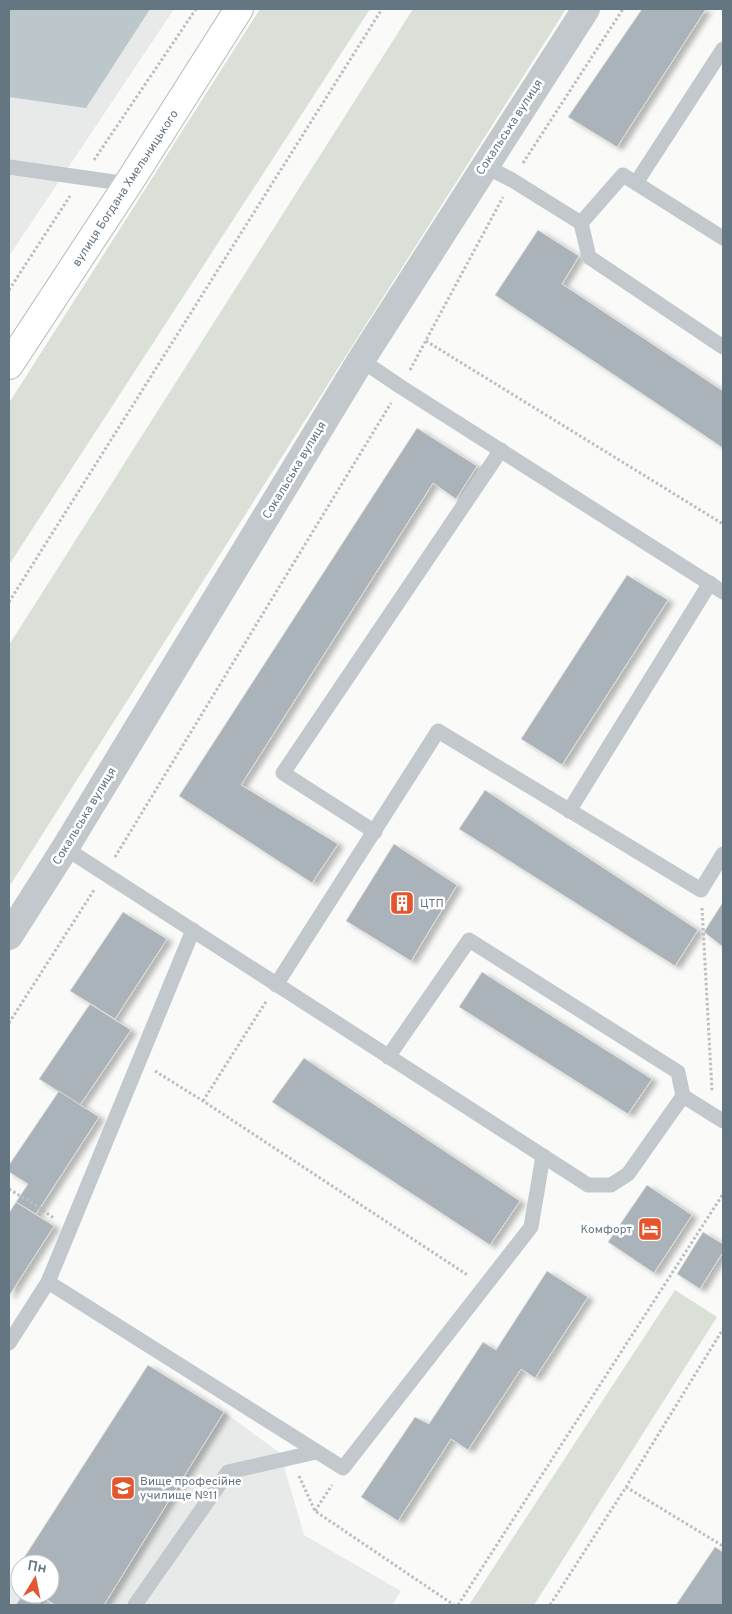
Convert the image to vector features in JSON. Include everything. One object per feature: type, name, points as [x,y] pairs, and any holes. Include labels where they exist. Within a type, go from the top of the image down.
[{"type":"street","name":"вулиця Богдана Хмельницького","points":[[9,365],[128,184],[239,9]]},
{"type":"street","name":"Сокальська вулиця","points":[[9,936],[65,848],[360,360],[586,9]]},
{"type":"lane","points":[[636,183],[723,49]]},
{"type":"lane","points":[[484,166],[512,180],[581,223],[589,257],[723,347]]},
{"type":"lane","points":[[9,167],[128,184]]},
{"type":"lane","points":[[581,223],[623,175],[723,238]]},
{"type":"lane","points":[[360,360],[723,592]]},
{"type":"lane","points":[[374,832],[284,773],[501,450]]},
{"type":"lane","points":[[570,811],[710,583]]},
{"type":"lane","points":[[276,985],[438,731],[701,890],[723,854]]},
{"type":"lane","points":[[65,848],[276,985],[388,1057],[588,1185],[611,1186],[628,1174],[682,1096],[678,1072],[468,940],[388,1057]]},
{"type":"lane","points":[[9,1344],[48,1282],[193,930]]},
{"type":"lane","points":[[682,1096],[718,1118]]},
{"type":"lane","points":[[48,1282],[343,1468],[531,1227],[543,1156]]},
{"type":"lane","points":[[135,1605],[228,1472],[316,1452]]},
{"type":"path","points":[[9,290],[82,177],[196,9]]},
{"type":"path","points":[[9,602],[382,9]]},
{"type":"path","points":[[9,1023],[105,874],[401,387],[512,180],[623,9]]},
{"type":"path","points":[[426,341],[723,524]]},
{"type":"path","points":[[701,890],[718,1118]]},
{"type":"path","points":[[203,1101],[276,985]]},
{"type":"path","points":[[140,1062],[203,1101],[485,1286]]},
{"type":"path","points":[[9,1189],[40,1208],[70,1230]]},
{"type":"path","points":[[458,1605],[723,1194]]},
{"type":"path","points":[[550,1605],[626,1487],[723,1329]]},
{"type":"path","points":[[292,1458],[315,1511],[454,1605]]},
{"type":"path","points":[[315,1511],[343,1468]]},
{"type":"path","points":[[626,1487],[723,1546]]},
{"type":"shaded area","points":[[9,9],[174,9],[9,256]]},
{"type":"shaded area","points":[[9,9],[150,9],[86,108],[9,97]]},
{"type":"shaded area","points":[[260,9],[370,9],[9,565],[9,403]]},
{"type":"shaded area","points":[[413,9],[566,9],[9,887],[9,645]]},
{"type":"shaded area","points":[[675,1290],[717,1317],[534,1605],[469,1605]]},
{"type":"shaded area","points":[[224,1412],[280,1453],[304,1535],[401,1591],[392,1605],[9,1605],[10,1582],[10,1604],[60,1604],[60,1555]]},
{"type":"building","points":[[642,9],[706,9],[617,147],[568,117]]},
{"type":"building","points":[[538,230],[579,256],[562,284],[723,391],[723,448],[495,295]]},
{"type":"building","points":[[417,428],[477,466],[456,499],[433,483],[241,785],[338,844],[312,883],[179,796]]},
{"type":"building","points":[[627,575],[668,600],[562,765],[521,739]]},
{"type":"building","points":[[485,790],[698,930],[675,966],[459,829]]},
{"type":"building","name":"ЦТП","points":[[394,844],[457,885],[411,961],[346,921]]},
{"type":"building","points":[[723,902],[723,947],[704,932]]},
{"type":"building","points":[[123,912],[167,939],[115,1019],[70,991]]},
{"type":"building","points":[[482,972],[652,1079],[628,1114],[459,1007]]},
{"type":"building","points":[[90,1004],[131,1030],[80,1105],[39,1079]]},
{"type":"building","points":[[304,1058],[520,1201],[490,1245],[272,1102]]},
{"type":"building","points":[[59,1091],[99,1117],[36,1214],[16,1202],[28,1184],[9,1172],[9,1165]]},
{"type":"building","name":"Комфорт","points":[[647,1185],[692,1215],[654,1273],[608,1242]]},
{"type":"building","points":[[16,1202],[54,1226],[9,1296],[9,1213]]},
{"type":"building","points":[[703,1232],[723,1244],[723,1252],[700,1289],[677,1274]]},
{"type":"building","points":[[547,1271],[588,1297],[535,1378],[521,1369],[468,1450],[451,1439],[398,1521],[361,1497],[415,1417],[429,1424],[483,1342],[496,1350]]},
{"type":"building","name":"Вище професійне училище №11","points":[[148,1365],[224,1412],[104,1605],[55,1605],[54,1604],[60,1604],[60,1554],[26,1554]]},
{"type":"building","points":[[715,1547],[723,1552],[723,1605],[676,1605]]},
{"type":"building","name":"Вище професійне училище №11","points":[[17,1604],[39,1604],[38,1605]]},
{"type":"place","name":"ЦТП","points":[[402,903]]},
{"type":"place","name":"Комфорт","points":[[650,1229]]},
{"type":"place","name":"Вище професійне училище №11","points":[[123,1488]]}]
